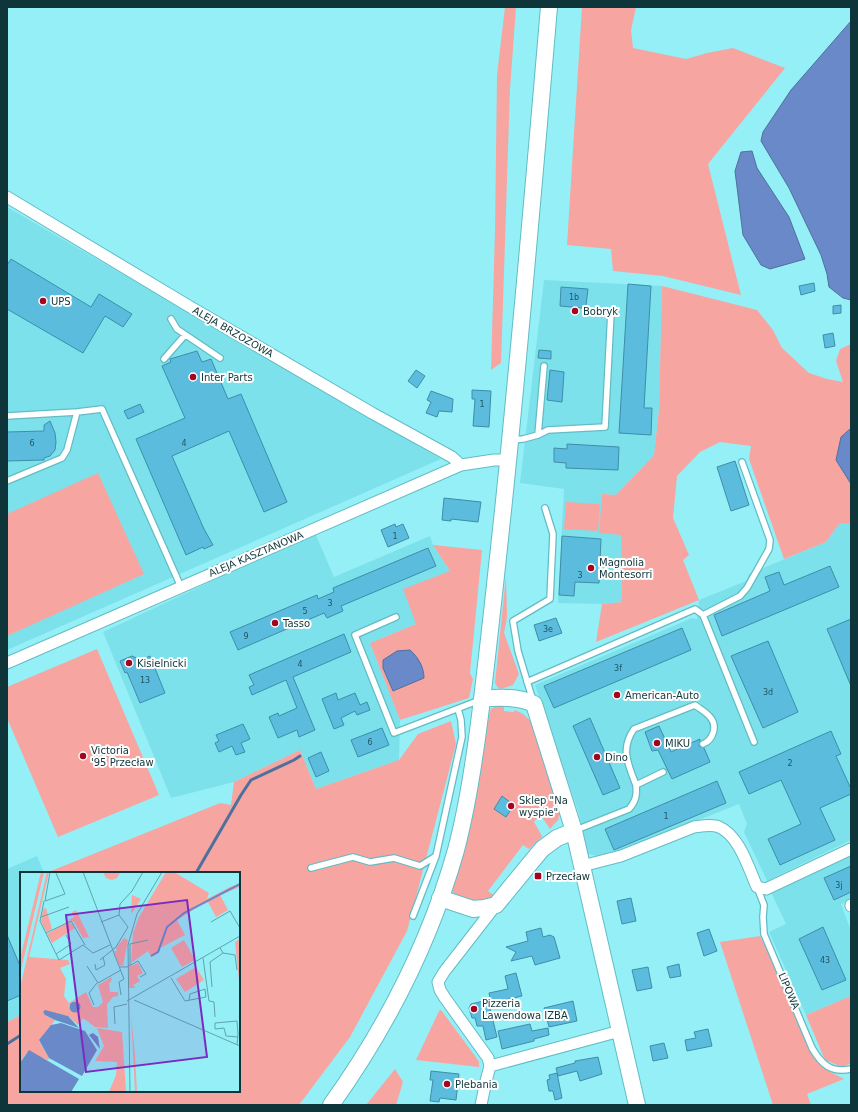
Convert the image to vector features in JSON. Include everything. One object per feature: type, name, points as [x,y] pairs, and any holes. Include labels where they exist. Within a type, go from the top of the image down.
[{"type":"street","points":[[331,1105],[362,1059],[392,1007],[417,958],[456,851],[467,800],[476,751],[508,460],[548,7]]},
{"type":"street","name":"ALEJA BRZOZOWA","points":[[7,197],[214,321],[372,413],[450,456],[461,464]]},
{"type":"street","name":"ALEJA KASZTANOWA","points":[[7,663],[461,464],[508,460]]},
{"type":"street","points":[[482,699],[514,699],[528,701],[534,704],[574,831],[637,1105]]},
{"type":"street","name":"LIPOWA","points":[[582,866],[621,856],[694,827],[719,827],[730,834],[740,848],[757,887]]},
{"type":"street","points":[[481,1105],[490,1066],[488,1058],[445,998],[440,990],[438,982],[444,972],[496,905],[542,849],[556,838],[574,831]]},
{"type":"street","points":[[757,887],[766,888],[771,886],[851,849]]},
{"type":"street","points":[[440,898],[466,907],[480,909],[496,905]]},
{"type":"street","points":[[490,1066],[620,1031]]},
{"type":"lane","points":[[510,440],[523,440],[548,430],[605,427],[611,312]]},
{"type":"lane","points":[[171,319],[176,329],[220,358]]},
{"type":"lane","points":[[164,359],[185,335]]},
{"type":"lane","points":[[538,435],[544,366]]},
{"type":"lane","points":[[7,416],[102,409],[181,587]]},
{"type":"lane","points":[[7,481],[62,458],[67,450],[77,412]]},
{"type":"lane","points":[[703,615],[740,596],[747,588],[769,549],[770,540],[742,462]]},
{"type":"lane","points":[[534,704],[518,651],[513,621],[550,599],[553,534],[545,508]]},
{"type":"lane","points":[[527,682],[695,609],[703,615],[754,742]]},
{"type":"lane","points":[[396,617],[355,635],[394,733],[482,699]]},
{"type":"lane","points":[[574,831],[630,809],[635,802],[637,795],[636,785],[627,762],[626,754],[626,745],[634,729],[695,705],[711,718],[714,726],[709,742],[704,744]]},
{"type":"lane","points":[[413,916],[436,856],[462,737],[461,720],[458,709]]},
{"type":"lane","points":[[636,785],[663,772]]},
{"type":"lane","points":[[311,868],[353,857],[370,862],[394,858],[420,866],[436,856]]},
{"type":"lane","name":"LIPOWA","points":[[757,887],[764,905],[764,934],[812,1048],[818,1058],[832,1069],[842,1071],[851,1069]]},
{"type":"shaded area","points":[[505,7],[516,7],[510,89],[501,363],[491,370],[497,75]]},
{"type":"shaded area","points":[[582,7],[636,7],[631,30],[633,48],[686,59],[733,48],[785,68],[708,164],[741,295],[663,276],[613,271],[611,249],[567,245]]},
{"type":"shaded area","points":[[851,21],[851,300],[843,298],[829,287],[827,274],[821,255],[789,188],[761,141],[763,132],[791,90]]},
{"type":"shaded area","points":[[752,151],[757,168],[789,217],[805,259],[770,269],[761,265],[743,235],[735,171],[741,152]]},
{"type":"shaded area","points":[[7,207],[441,459],[7,650]]},
{"type":"shaded area","points":[[544,280],[662,286],[659,409],[654,455],[616,495],[602,494],[621,535],[622,602],[602,604],[558,603],[564,489],[520,483]]},
{"type":"shaded area","points":[[662,286],[757,310],[773,330],[782,348],[809,373],[827,379],[843,382],[836,361],[840,349],[851,344],[851,428],[841,437],[836,460],[851,484],[851,523],[839,524],[826,542],[784,559],[749,459],[751,446],[720,442],[700,452],[677,476],[673,518],[689,555],[683,560],[699,600],[596,642],[602,604],[622,602],[621,535],[599,533],[602,494],[616,495],[654,455],[659,409]]},
{"type":"shaded area","points":[[851,428],[851,484],[836,460],[841,437]]},
{"type":"shaded area","points":[[98,473],[144,574],[7,636],[7,514]]},
{"type":"shaded area","points":[[566,502],[600,504],[598,531],[564,529]]},
{"type":"shaded area","points":[[851,523],[851,840],[767,881],[744,832],[747,824],[739,804],[612,854],[598,856],[588,854],[579,814],[535,685],[692,618],[697,619],[699,600],[746,581],[749,574],[826,542],[839,524]]},
{"type":"shaded area","points":[[315,533],[334,577],[430,536],[433,545],[450,571],[416,624],[370,643],[400,720],[399,760],[316,789],[300,750],[234,782],[171,798],[103,632]]},
{"type":"shaded area","points":[[433,545],[482,550],[470,673],[473,679],[469,698],[400,720],[370,643],[416,624],[403,589],[450,571]]},
{"type":"shaded area","points":[[506,576],[507,617],[504,633],[519,674],[513,685],[501,689],[498,688],[495,683]]},
{"type":"shaded area","name":"Victoria '95 Przecław","points":[[97,649],[159,795],[58,837],[7,718],[7,687]]},
{"type":"shaded area","points":[[410,650],[420,662],[424,678],[393,691],[383,668],[383,660],[397,651]]},
{"type":"shaded area","points":[[496,706],[504,706],[504,711],[513,712],[515,710],[523,714],[531,721],[560,813],[558,820],[550,829],[540,814],[534,822],[542,837],[529,849],[523,845],[488,891],[496,897],[481,904],[455,896],[452,890],[472,817],[489,715],[491,709]]},
{"type":"shaded area","points":[[451,721],[456,744],[407,931],[350,1037],[299,1105],[7,1105],[7,1022],[20,1016],[20,1092],[240,1092],[240,872],[48,872],[220,803],[231,805],[234,782],[300,750],[316,789],[399,760],[418,734]]},
{"type":"shaded area","points":[[37,856],[44,872],[20,872],[20,1016],[7,1022],[7,869]]},
{"type":"shaded area","points":[[851,856],[851,899],[841,904],[851,931],[851,996],[806,1015],[769,932],[786,924],[771,892]]},
{"type":"shaded area","points":[[760,936],[784,984],[814,1058],[823,1068],[844,1079],[807,1094],[811,1105],[773,1105],[720,942]]},
{"type":"shaded area","points":[[851,996],[851,1063],[842,1067],[825,1060],[806,1015]]},
{"type":"shaded area","points":[[441,1010],[479,1062],[479,1067],[416,1060],[439,1011]]},
{"type":"shaded area","points":[[395,1069],[403,1082],[396,1105],[366,1105]]},
{"type":"building","name":"UPS","points":[[11,259],[91,307],[99,294],[132,314],[123,327],[105,316],[83,353],[7,309],[7,265]]},
{"type":"building","points":[[814,283],[815,291],[801,295],[799,286]]},
{"type":"building","points":[[628,284],[651,286],[644,408],[652,408],[651,435],[619,433]]},
{"type":"building","points":[[561,287],[588,289],[586,305],[583,308],[560,306]]},
{"type":"building","points":[[841,305],[841,313],[833,314],[833,306]]},
{"type":"building","points":[[833,333],[835,346],[825,348],[823,335]]},
{"type":"building","points":[[539,350],[551,351],[551,359],[538,358]]},
{"type":"building","points":[[197,351],[202,362],[211,359],[228,399],[241,394],[287,502],[264,512],[229,431],[172,456],[204,529],[213,545],[204,549],[203,547],[186,555],[136,439],[185,418],[162,366],[171,362],[170,359]]},
{"type":"building","points":[[416,370],[425,376],[417,388],[408,381]]},
{"type":"building","points":[[550,370],[564,372],[562,402],[547,400]]},
{"type":"building","points":[[472,390],[491,391],[489,427],[473,426],[475,399],[472,399]]},
{"type":"building","points":[[431,391],[453,399],[452,412],[439,411],[437,417],[426,413],[431,402],[427,400]]},
{"type":"building","points":[[140,404],[144,412],[128,419],[124,411]]},
{"type":"building","points":[[50,421],[55,433],[56,442],[55,450],[50,456],[44,458],[44,460],[7,461],[7,432],[44,431],[44,425]]},
{"type":"building","points":[[567,444],[619,447],[618,470],[566,468],[566,463],[554,462],[554,448],[567,449]]},
{"type":"building","points":[[735,461],[749,505],[731,511],[717,467]]},
{"type":"building","points":[[444,498],[481,502],[478,522],[451,519],[451,521],[442,520]]},
{"type":"building","points":[[395,524],[396,527],[403,524],[409,538],[388,547],[381,530]]},
{"type":"building","points":[[562,536],[601,539],[599,583],[575,582],[574,596],[559,595]]},
{"type":"building","points":[[428,548],[436,566],[341,606],[343,611],[327,618],[324,613],[238,650],[230,632],[317,595],[318,599],[334,592],[333,588]]},
{"type":"building","points":[[830,566],[839,587],[722,636],[714,615],[770,591],[765,577],[779,572],[784,585]]},
{"type":"building","points":[[556,618],[562,633],[539,641],[534,625]]},
{"type":"building","points":[[851,619],[851,686],[827,629]]},
{"type":"building","points":[[682,628],[691,650],[554,708],[544,686]]},
{"type":"building","points":[[344,634],[351,652],[293,677],[315,730],[299,737],[297,730],[278,738],[269,717],[278,713],[279,716],[297,708],[286,680],[252,695],[249,687],[254,685],[249,675]]},
{"type":"building","points":[[768,641],[798,712],[763,728],[731,656]]},
{"type":"building","points":[[132,656],[141,660],[150,656],[165,693],[140,703],[127,672],[125,673],[120,661]]},
{"type":"building","points":[[336,693],[338,700],[355,693],[360,705],[367,702],[370,710],[357,715],[355,711],[341,718],[344,725],[334,729],[322,699]]},
{"type":"building","name":"Dino","points":[[590,718],[620,788],[603,795],[573,726]]},
{"type":"building","points":[[243,724],[250,739],[241,743],[245,752],[236,755],[232,746],[219,752],[215,743],[219,741],[216,735]]},
{"type":"building","points":[[659,726],[671,752],[700,739],[699,746],[704,748],[710,762],[672,779],[658,750],[652,751],[645,732]]},
{"type":"building","points":[[382,728],[389,745],[358,757],[351,740]]},
{"type":"building","points":[[831,731],[841,754],[836,756],[851,789],[851,794],[820,808],[835,840],[780,865],[768,839],[801,824],[781,780],[749,794],[739,772]]},
{"type":"building","points":[[321,752],[329,771],[316,777],[308,758]]},
{"type":"building","points":[[717,781],[726,803],[614,850],[605,829]]},
{"type":"building","points":[[502,796],[514,805],[506,817],[494,809]]},
{"type":"building","points":[[851,866],[851,892],[834,900],[824,878]]},
{"type":"building","points":[[631,898],[636,921],[622,924],[617,901]]},
{"type":"building","points":[[823,927],[846,980],[822,990],[799,939]]},
{"type":"building","points":[[541,928],[543,937],[550,935],[554,937],[560,958],[535,965],[532,956],[511,961],[516,952],[506,947],[528,941],[526,932]]},
{"type":"building","points":[[709,929],[717,951],[704,956],[697,933]]},
{"type":"building","points":[[7,935],[20,966],[20,995],[7,1001]]},
{"type":"building","points":[[679,964],[681,976],[670,978],[667,967]]},
{"type":"building","points":[[648,967],[652,988],[637,991],[632,970]]},
{"type":"building","points":[[516,973],[522,996],[491,1003],[489,993],[508,989],[505,976]]},
{"type":"building","points":[[488,1000],[497,1037],[486,1040],[483,1026],[477,1026],[475,1018],[472,1018],[469,1008],[471,1004]]},
{"type":"building","points":[[573,1001],[577,1021],[549,1027],[544,1008]]},
{"type":"building","points":[[530,1024],[532,1031],[548,1028],[549,1035],[534,1039],[534,1041],[502,1049],[498,1031]]},
{"type":"building","points":[[708,1029],[712,1046],[687,1051],[685,1040],[696,1038],[694,1032]]},
{"type":"building","points":[[664,1043],[668,1058],[653,1061],[650,1046]]},
{"type":"building","points":[[598,1057],[602,1074],[580,1081],[577,1071],[558,1076],[556,1068],[575,1063],[575,1061]]},
{"type":"building","name":"Plebania","points":[[431,1071],[459,1074],[456,1100],[440,1098],[439,1102],[430,1101],[433,1080],[430,1080]]},
{"type":"building","points":[[557,1073],[562,1098],[555,1100],[553,1091],[549,1091],[547,1080],[550,1079],[549,1075]]},
{"type":"waterway","points":[[197,872],[251,780],[300,756]]},
{"type":"waterway","points":[[7,1044],[20,1036]]},
{"type":"place","name":"UPS","points":[[43,301]]},
{"type":"place","name":"Bobryk","points":[[575,311]]},
{"type":"place","name":"Inter Parts","points":[[193,377]]},
{"type":"place","name":"Magnolia Montesorri","points":[[591,568]]},
{"type":"place","name":"Tasso","points":[[275,623]]},
{"type":"place","name":"Kisielnicki","points":[[129,663]]},
{"type":"place","name":"American-Auto","points":[[617,695]]},
{"type":"place","name":"MIKU","points":[[657,743]]},
{"type":"place","name":"Victoria '95 Przecław","points":[[83,756]]},
{"type":"place","name":"Dino","points":[[597,757]]},
{"type":"place","name":"Sklep \"Na wyspie\"","points":[[511,806]]},
{"type":"place","name":"Przecław","points":[[538,876]]},
{"type":"place","name":"Pizzeria Lawendowa IZBA","points":[[474,1009]]},
{"type":"place","name":"Plebania","points":[[447,1084]]}]
